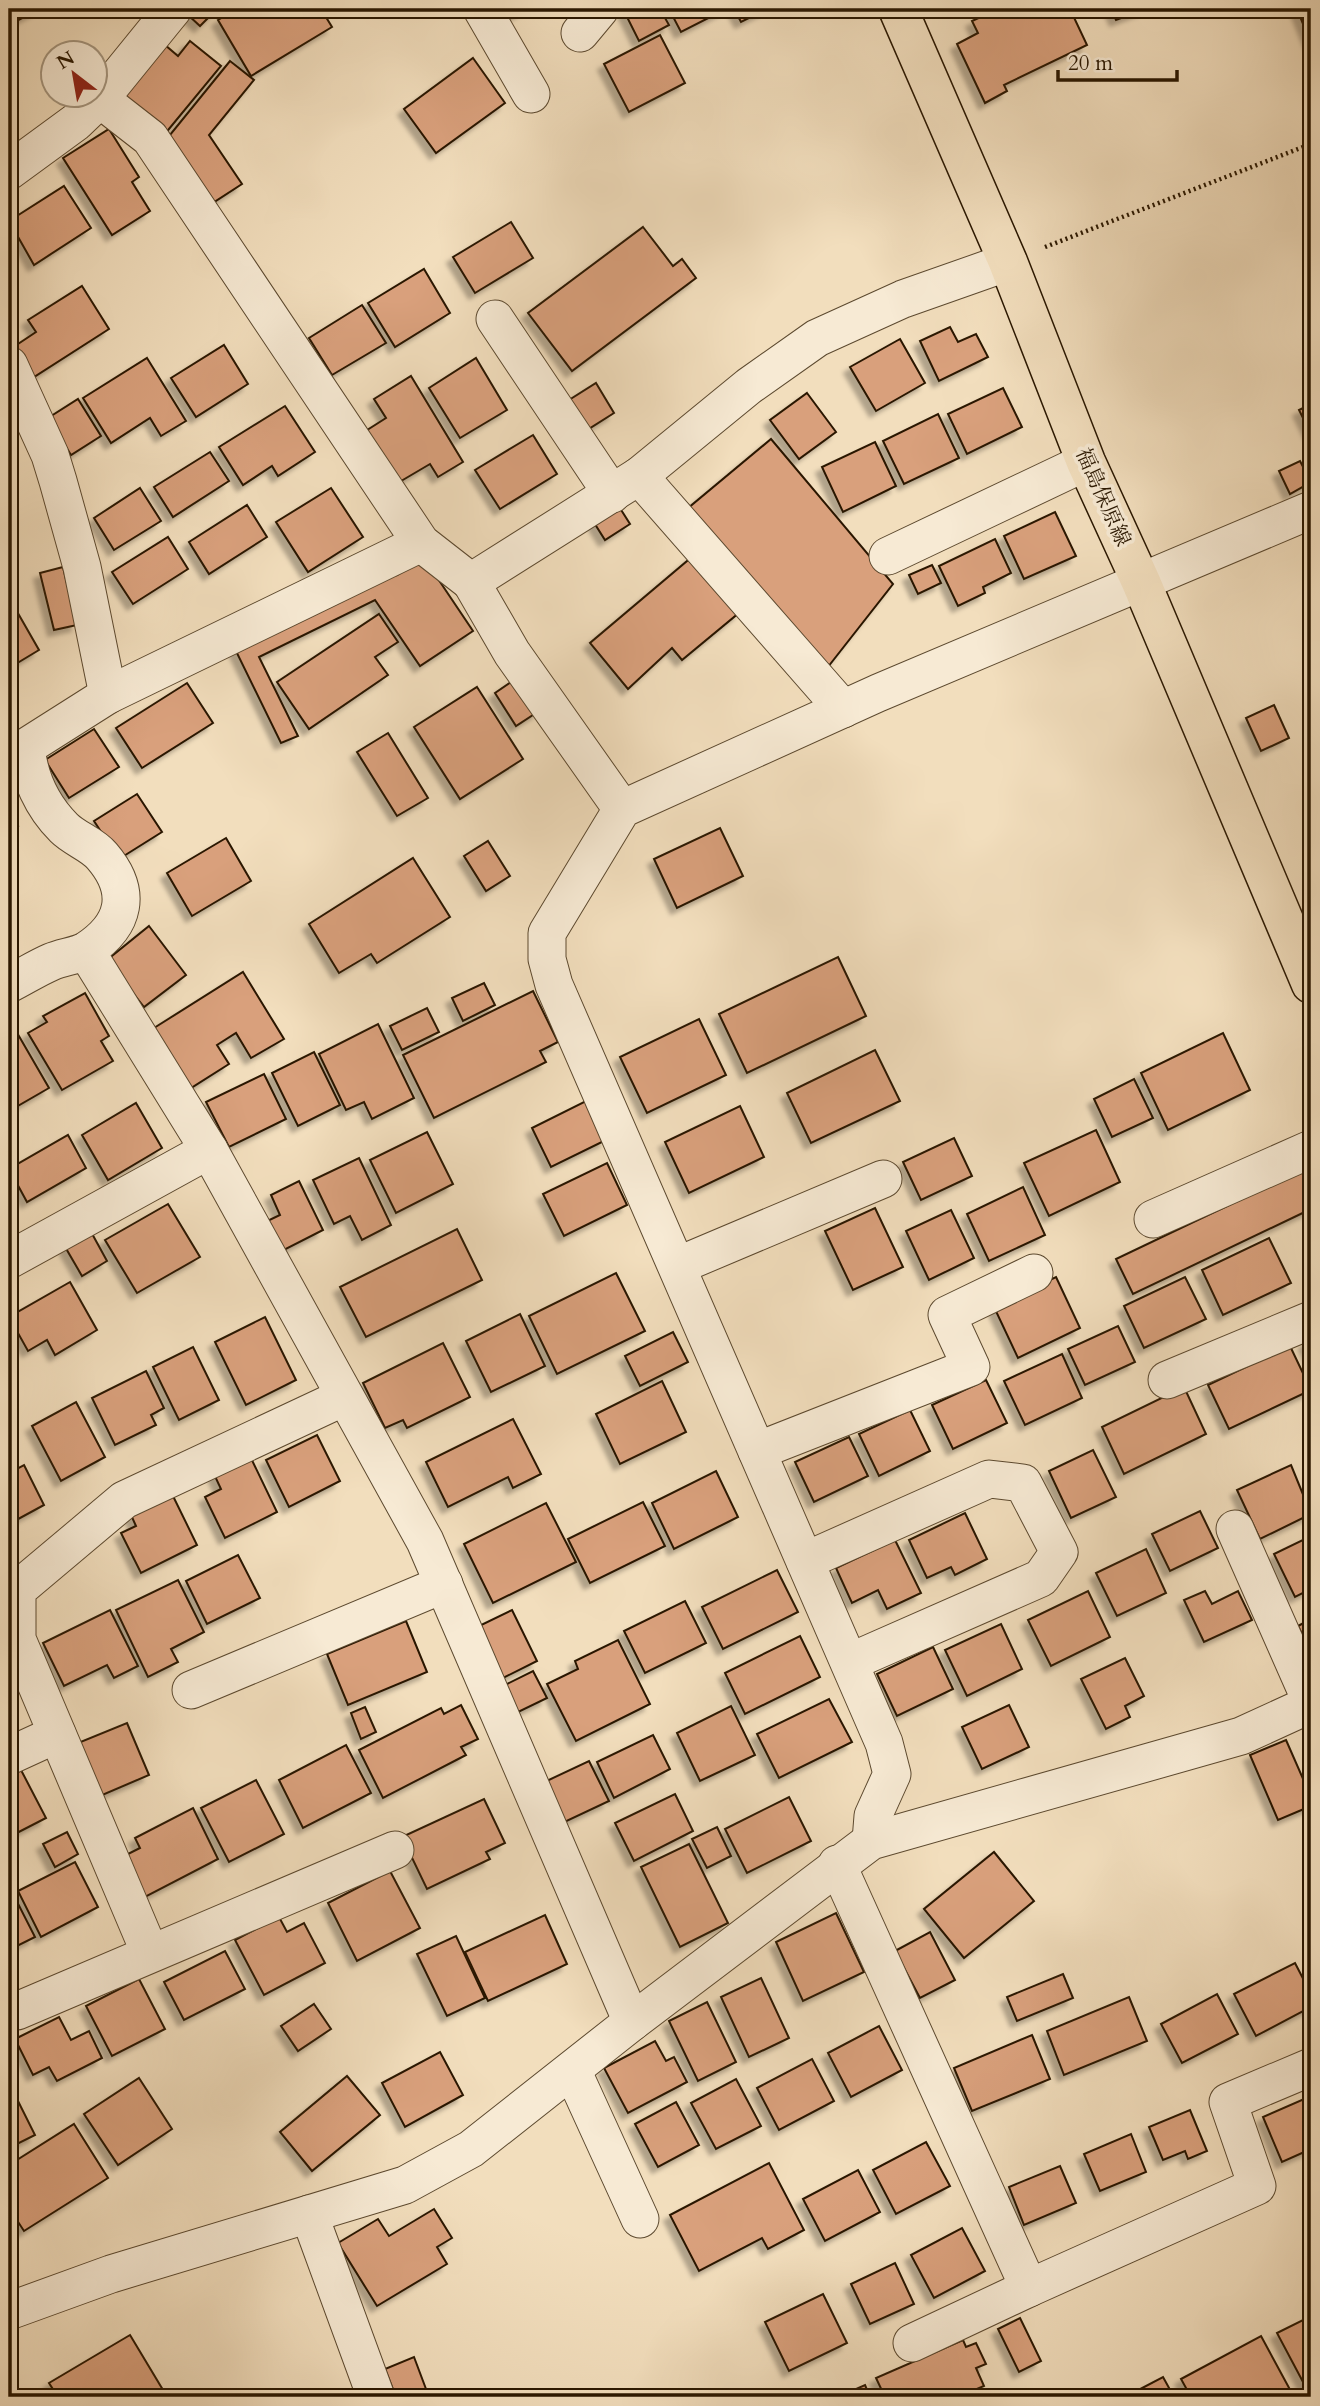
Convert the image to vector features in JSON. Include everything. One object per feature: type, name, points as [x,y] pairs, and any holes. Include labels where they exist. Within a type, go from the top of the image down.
[{"type":"main road","name":"福島保原線","points":[[898,9],[1008,262],[1086,462],[1141,582],[1311,984]]},
{"type":"street","points":[[108,89],[173,9]]},
{"type":"street","points":[[482,9],[531,94]]},
{"type":"street","points":[[108,105],[150,138],[421,542],[471,582],[512,653],[622,810]]},
{"type":"street","points":[[9,171],[76,122],[91,108]]},
{"type":"street","points":[[471,582],[626,485],[749,386],[817,338],[903,299],[1008,262]]},
{"type":"street","points":[[495,319],[626,485],[843,709]]},
{"type":"street","points":[[9,365],[44,442],[58,481],[82,567],[108,695]]},
{"type":"street","points":[[887,556],[1086,462]]},
{"type":"street","points":[[871,1841],[873,1816],[892,1774],[884,1743],[554,985],[547,959],[547,933],[622,810],[843,709],[1311,510]]},
{"type":"street","points":[[9,984],[52,961],[86,951],[119,915],[123,906],[121,889],[101,855],[64,828],[38,794],[28,767],[26,747],[108,695],[421,542]]},
{"type":"street","points":[[86,951],[209,1150],[425,1541],[632,2022]]},
{"type":"street","points":[[1153,1219],[1311,1149]]},
{"type":"street","points":[[9,1260],[209,1150]]},
{"type":"street","points":[[677,1266],[883,1179]]},
{"type":"street","points":[[757,1451],[971,1367],[947,1315],[1034,1273]]},
{"type":"street","points":[[1167,1380],[1311,1320]]},
{"type":"street","points":[[150,1953],[17,1639],[17,1590],[124,1500],[344,1397]]},
{"type":"street","points":[[805,1561],[989,1479],[1023,1483],[1059,1552],[1041,1578],[849,1662]]},
{"type":"street","points":[[9,2311],[111,2274],[405,2185],[471,2149],[837,1864],[871,1841],[1241,1736],[1311,1703],[1235,1529]]},
{"type":"street","points":[[191,1690],[444,1584]]},
{"type":"street","points":[[9,1755],[57,1734]]},
{"type":"street","points":[[17,2011],[395,1850]]},
{"type":"street","points":[[837,1864],[1029,2288]]},
{"type":"street","points":[[912,2343],[1257,2186],[1228,2102],[1311,2067]]},
{"type":"street","points":[[572,2070],[640,2218]]},
{"type":"street","points":[[309,2214],[376,2397]]},
{"type":"path","points":[[1008,262],[1311,144]]},
{"type":"building","points":[[9,9],[39,9],[9,25]]},
{"type":"building","points":[[194,9],[217,9],[200,26],[188,15]]},
{"type":"building","points":[[237,9],[321,9],[332,27],[251,76],[218,20]]},
{"type":"building","points":[[497,9],[525,9],[503,21]]},
{"type":"building","points":[[660,9],[669,25],[639,41],[624,11]]},
{"type":"building","points":[[669,9],[726,9],[681,32]]},
{"type":"building","points":[[734,9],[767,9],[741,22]]},
{"type":"building","points":[[998,9],[1070,9],[1087,45],[1004,85],[1007,91],[985,103],[957,44],[978,33],[972,21]]},
{"type":"building","points":[[1111,9],[1145,9],[1116,20]]},
{"type":"building","points":[[1297,9],[1311,9],[1311,44]]},
{"type":"building","points":[[660,35],[685,83],[629,112],[604,64]]},
{"type":"building","points":[[190,41],[221,66],[164,135],[120,99],[165,45],[178,56]]},
{"type":"building","points":[[473,58],[505,103],[436,153],[404,109]]},
{"type":"building","points":[[230,61],[254,80],[209,135],[242,184],[208,206],[165,141]]},
{"type":"building","points":[[109,129],[139,177],[132,182],[150,211],[112,235],[63,158]]},
{"type":"building","points":[[64,186],[91,228],[34,265],[9,221]]},
{"type":"building","points":[[511,222],[533,258],[475,293],[453,257]]},
{"type":"building","points":[[643,227],[673,266],[682,259],[696,278],[572,371],[528,313]]},
{"type":"building","points":[[424,269],[450,313],[395,347],[368,303]]},
{"type":"building","points":[[82,286],[109,329],[34,377],[15,346],[36,332],[28,320]]},
{"type":"building","points":[[362,305],[386,343],[332,375],[309,338]]},
{"type":"building","points":[[950,327],[958,342],[976,334],[988,357],[939,381],[920,341]]},
{"type":"building","points":[[900,339],[925,383],[876,411],[850,367]]},
{"type":"building","points":[[224,345],[248,384],[196,417],[171,378]]},
{"type":"building","points":[[147,358],[186,421],[161,436],[150,418],[111,443],[83,398]]},
{"type":"building","points":[[476,358],[507,410],[460,438],[429,388]]},
{"type":"building","points":[[411,376],[463,462],[438,477],[430,464],[396,484],[364,432],[386,418],[374,399]]},
{"type":"building","points":[[596,383],[614,413],[587,430],[569,400]]},
{"type":"building","points":[[1003,388],[1022,427],[967,454],[948,414]]},
{"type":"building","points":[[807,393],[836,432],[799,459],[770,420]]},
{"type":"building","points":[[78,399],[101,436],[71,455],[48,418]]},
{"type":"building","points":[[1311,404],[1311,434],[1299,410]]},
{"type":"building","points":[[285,406],[315,452],[278,476],[272,466],[243,485],[219,447]]},
{"type":"building","points":[[938,414],[959,458],[904,484],[883,441]]},
{"type":"building","points":[[533,435],[557,474],[500,509],[475,470]]},
{"type":"building","points":[[771,439],[893,584],[824,672],[687,509]]},
{"type":"building","points":[[875,442],[896,486],[843,512],[822,467]]},
{"type":"building","points":[[210,452],[229,481],[173,517],[154,487]]},
{"type":"building","points":[[1300,461],[1311,482],[1290,494],[1279,471]]},
{"type":"building","points":[[140,488],[161,521],[114,550],[94,518]]},
{"type":"building","points":[[331,488],[363,537],[308,572],[276,522]]},
{"type":"building","points":[[247,505],[267,537],[209,574],[189,542]]},
{"type":"building","points":[[618,505],[630,524],[605,540],[593,521]]},
{"type":"building","points":[[1055,512],[1076,556],[1024,579],[1004,536]]},
{"type":"building","points":[[168,537],[188,569],[133,604],[112,572]]},
{"type":"building","points":[[995,539],[1011,573],[983,587],[985,593],[958,606],[939,566]]},
{"type":"building","points":[[693,556],[740,612],[682,660],[672,648],[628,689],[590,643]]},
{"type":"building","points":[[424,558],[473,631],[420,666],[375,600],[259,657],[298,736],[281,743],[234,647],[393,568],[397,575]]},
{"type":"building","points":[[932,565],[941,583],[918,594],[909,575]]},
{"type":"building","points":[[63,567],[77,625],[54,630],[40,573]]},
{"type":"building","points":[[15,608],[39,650],[9,668],[9,611]]},
{"type":"building","points":[[379,614],[398,642],[375,657],[388,675],[309,729],[277,682]]},
{"type":"building","points":[[517,678],[539,711],[516,726],[495,693]]},
{"type":"building","points":[[187,683],[213,723],[142,768],[116,728]]},
{"type":"building","points":[[477,687],[523,759],[460,799],[414,727]]},
{"type":"building","points":[[1274,705],[1289,738],[1261,751],[1246,718]]},
{"type":"building","points":[[94,729],[119,767],[69,798],[45,760]]},
{"type":"building","points":[[388,733],[428,798],[397,816],[357,752]]},
{"type":"building","points":[[137,794],[162,832],[119,859],[94,821]]},
{"type":"building","points":[[9,811],[18,826],[9,831]]},
{"type":"building","points":[[720,828],[743,876],[677,908],[654,859]]},
{"type":"building","points":[[226,838],[251,881],[192,916],[167,873]]},
{"type":"building","points":[[488,841],[510,876],[486,891],[464,856]]},
{"type":"building","points":[[413,858],[450,917],[377,963],[371,954],[339,973],[309,924]]},
{"type":"building","points":[[149,926],[186,975],[144,1007],[107,960]]},
{"type":"building","points":[[838,957],[866,1016],[747,1073],[719,1014]]},
{"type":"building","points":[[243,972],[284,1039],[251,1058],[236,1033],[217,1045],[229,1064],[191,1088],[154,1028]]},
{"type":"building","points":[[484,983],[495,1005],[463,1021],[452,998]]},
{"type":"building","points":[[533,991],[558,1042],[540,1051],[546,1062],[434,1118],[403,1055]]},
{"type":"building","points":[[85,993],[109,1036],[101,1041],[113,1061],[62,1090],[28,1033],[47,1022],[43,1016]]},
{"type":"building","points":[[427,1008],[439,1032],[402,1050],[390,1026]]},
{"type":"building","points":[[699,1019],[726,1075],[647,1113],[620,1057]]},
{"type":"building","points":[[378,1024],[414,1098],[372,1119],[364,1102],[346,1110],[319,1054]]},
{"type":"building","points":[[16,1031],[49,1088],[9,1111],[9,1035]]},
{"type":"building","points":[[1223,1033],[1250,1090],[1168,1130],[1141,1073]]},
{"type":"building","points":[[875,1050],[900,1101],[811,1143],[787,1093]]},
{"type":"building","points":[[314,1052],[340,1105],[298,1126],[272,1073]]},
{"type":"building","points":[[264,1074],[286,1119],[229,1147],[206,1102]]},
{"type":"building","points":[[1134,1079],[1153,1118],[1112,1137],[1094,1099]]},
{"type":"building","points":[[586,1101],[606,1140],[551,1167],[532,1128]]},
{"type":"building","points":[[136,1103],[162,1148],[108,1180],[82,1135]]},
{"type":"building","points":[[740,1106],[764,1157],[689,1193],[665,1142]]},
{"type":"building","points":[[1096,1130],[1120,1182],[1049,1216],[1024,1163]]},
{"type":"building","points":[[427,1132],[453,1184],[396,1213],[370,1160]]},
{"type":"building","points":[[68,1135],[86,1168],[27,1202],[9,1169]]},
{"type":"building","points":[[954,1138],[972,1176],[921,1200],[903,1162]]},
{"type":"building","points":[[359,1158],[391,1225],[362,1240],[350,1216],[334,1224],[313,1180]]},
{"type":"building","points":[[607,1163],[627,1205],[564,1236],[543,1194]]},
{"type":"building","points":[[1311,1166],[1311,1209],[1133,1294],[1116,1259]]},
{"type":"building","points":[[299,1181],[323,1230],[276,1254],[261,1224],[280,1215],[271,1195]]},
{"type":"building","points":[[1023,1187],[1045,1235],[989,1261],[967,1214]]},
{"type":"building","points":[[168,1204],[200,1257],[137,1293],[105,1240]]},
{"type":"building","points":[[875,1208],[903,1267],[853,1290],[825,1231]]},
{"type":"building","points":[[951,1210],[974,1258],[929,1280],[906,1231]]},
{"type":"building","points":[[457,1229],[482,1280],[366,1337],[340,1287]]},
{"type":"building","points":[[90,1230],[107,1261],[82,1276],[64,1245]]},
{"type":"building","points":[[1269,1238],[1291,1283],[1223,1315],[1202,1270]]},
{"type":"building","points":[[616,1273],[645,1331],[557,1374],[529,1316]]},
{"type":"building","points":[[1056,1277],[1080,1328],[1018,1358],[994,1307]]},
{"type":"building","points":[[1185,1277],[1206,1319],[1144,1348],[1124,1306]]},
{"type":"building","points":[[70,1282],[97,1330],[55,1355],[47,1340],[28,1351],[9,1317]]},
{"type":"building","points":[[520,1314],[545,1366],[491,1392],[466,1341]]},
{"type":"building","points":[[265,1317],[296,1380],[246,1405],[215,1342]]},
{"type":"building","points":[[1118,1326],[1135,1362],[1085,1385],[1068,1349]]},
{"type":"building","points":[[673,1332],[688,1362],[640,1386],[625,1356]]},
{"type":"building","points":[[1311,1340],[1311,1357],[1305,1343]]},
{"type":"building","points":[[443,1343],[470,1397],[407,1428],[403,1420],[385,1428],[363,1383]]},
{"type":"building","points":[[1290,1346],[1311,1390],[1229,1429],[1208,1385]]},
{"type":"building","points":[[193,1347],[219,1400],[179,1420],[153,1367]]},
{"type":"building","points":[[1062,1354],[1082,1398],[1025,1425],[1004,1381]]},
{"type":"building","points":[[146,1371],[164,1408],[151,1415],[156,1425],[115,1445],[92,1398]]},
{"type":"building","points":[[986,1380],[1007,1423],[953,1449],[932,1405]]},
{"type":"building","points":[[662,1381],[686,1432],[620,1464],[596,1414]]},
{"type":"building","points":[[1184,1387],[1206,1434],[1124,1474],[1102,1427]]},
{"type":"building","points":[[76,1402],[105,1457],[61,1481],[32,1426]]},
{"type":"building","points":[[910,1410],[930,1451],[879,1476],[859,1434]]},
{"type":"building","points":[[513,1419],[541,1474],[513,1488],[508,1477],[448,1507],[426,1462]]},
{"type":"building","points":[[317,1435],[340,1481],[289,1507],[266,1460]]},
{"type":"building","points":[[849,1437],[868,1476],[814,1502],[795,1462]]},
{"type":"building","points":[[1093,1450],[1116,1497],[1071,1518],[1049,1471]]},
{"type":"building","points":[[249,1454],[277,1512],[225,1538],[205,1497],[221,1489],[213,1472]]},
{"type":"building","points":[[24,1465],[44,1505],[9,1524],[9,1473]]},
{"type":"building","points":[[1291,1465],[1311,1514],[1260,1539],[1237,1490]]},
{"type":"building","points":[[716,1471],[738,1517],[674,1549],[652,1503]]},
{"type":"building","points":[[172,1494],[197,1545],[141,1573],[121,1533],[136,1526],[131,1515]]},
{"type":"building","points":[[643,1502],[665,1546],[590,1583],[568,1539]]},
{"type":"building","points":[[546,1503],[576,1562],[493,1603],[464,1544]]},
{"type":"building","points":[[1200,1511],[1218,1548],[1170,1571],[1152,1534]]},
{"type":"building","points":[[965,1513],[987,1559],[955,1575],[951,1567],[927,1578],[909,1540]]},
{"type":"building","points":[[1311,1536],[1311,1589],[1295,1597],[1274,1554]]},
{"type":"building","points":[[895,1540],[921,1593],[887,1609],[878,1590],[852,1603],[836,1568]]},
{"type":"building","points":[[1146,1549],[1166,1593],[1117,1616],[1096,1573]]},
{"type":"building","points":[[238,1555],[260,1598],[207,1624],[186,1581]]},
{"type":"building","points":[[777,1570],[798,1612],[723,1649],[702,1607]]},
{"type":"building","points":[[178,1580],[204,1632],[171,1649],[178,1662],[148,1677],[116,1610]]},
{"type":"building","points":[[1088,1591],[1110,1637],[1051,1666],[1028,1620]]},
{"type":"building","points":[[1205,1591],[1212,1604],[1238,1591],[1252,1620],[1204,1642],[1184,1600]]},
{"type":"building","points":[[685,1601],[706,1643],[645,1673],[624,1631]]},
{"type":"building","points":[[110,1610],[138,1666],[114,1678],[107,1665],[64,1686],[43,1643]]},
{"type":"building","points":[[512,1610],[537,1661],[501,1679],[475,1628]]},
{"type":"building","points":[[1311,1619],[1311,1652],[1298,1626]]},
{"type":"building","points":[[406,1621],[427,1672],[348,1705],[327,1654]]},
{"type":"building","points":[[1001,1624],[1022,1669],[967,1696],[945,1650]]},
{"type":"building","points":[[800,1636],[820,1677],[745,1714],[725,1673]]},
{"type":"building","points":[[618,1640],[650,1704],[576,1741],[547,1684],[578,1669],[575,1661]]},
{"type":"building","points":[[933,1647],[953,1689],[897,1716],[877,1674]]},
{"type":"building","points":[[1125,1658],[1144,1696],[1125,1706],[1130,1717],[1106,1729],[1081,1679]]},
{"type":"building","points":[[533,1671],[547,1698],[512,1715],[499,1688]]},
{"type":"building","points":[[829,1699],[852,1742],[779,1778],[757,1734]]},
{"type":"building","points":[[461,1705],[478,1739],[461,1747],[466,1755],[383,1798],[359,1750],[441,1708],[444,1714]]},
{"type":"building","points":[[1009,1705],[1029,1747],[982,1769],[962,1727]]},
{"type":"building","points":[[731,1706],[755,1755],[700,1781],[677,1733]]},
{"type":"building","points":[[365,1707],[376,1732],[361,1739],[351,1713]]},
{"type":"building","points":[[127,1723],[149,1775],[100,1796],[78,1743]]},
{"type":"building","points":[[653,1735],[670,1769],[614,1798],[597,1762]]},
{"type":"building","points":[[1286,1740],[1311,1797],[1311,1806],[1278,1820],[1250,1755]]},
{"type":"building","points":[[346,1745],[371,1793],[303,1828],[279,1780]]},
{"type":"building","points":[[589,1761],[609,1801],[556,1826],[536,1786]]},
{"type":"building","points":[[21,1770],[46,1818],[9,1837],[9,1776]]},
{"type":"building","points":[[256,1780],[284,1834],[229,1862],[201,1808]]},
{"type":"building","points":[[675,1794],[693,1831],[634,1861],[615,1823]]},
{"type":"building","points":[[789,1797],[811,1841],[747,1873],[725,1829]]},
{"type":"building","points":[[484,1799],[505,1843],[486,1852],[490,1859],[427,1889],[402,1837]]},
{"type":"building","points":[[193,1808],[218,1859],[143,1898],[122,1857],[140,1848],[135,1838]]},
{"type":"building","points":[[717,1827],[731,1856],[707,1868],[692,1839]]},
{"type":"building","points":[[67,1832],[78,1854],[55,1867],[43,1844]]},
{"type":"building","points":[[689,1844],[728,1923],[680,1947],[641,1867]]},
{"type":"building","points":[[994,1852],[1034,1901],[964,1958],[924,1909]]},
{"type":"building","points":[[75,1862],[98,1907],[41,1937],[18,1891]]},
{"type":"building","points":[[390,1871],[420,1928],[357,1961],[328,1903]]},
{"type":"building","points":[[9,1886],[35,1937],[9,1950]]},
{"type":"building","points":[[836,1913],[864,1972],[803,2001],[776,1942]]},
{"type":"building","points":[[545,1915],[567,1964],[488,2001],[465,1952]]},
{"type":"building","points":[[279,1917],[287,1932],[304,1923],[325,1963],[264,1995],[235,1940]]},
{"type":"building","points":[[930,1932],[955,1980],[920,1998],[895,1951]]},
{"type":"building","points":[[456,1936],[485,1998],[447,2016],[417,1954]]},
{"type":"building","points":[[225,1951],[245,1989],[184,2020],[164,1982]]},
{"type":"building","points":[[1295,1963],[1311,1994],[1311,2007],[1256,2036],[1234,1994]]},
{"type":"building","points":[[1063,1974],[1073,1998],[1017,2021],[1007,1997]]},
{"type":"building","points":[[761,1978],[789,2038],[749,2057],[721,1997]]},
{"type":"building","points":[[139,1979],[165,2029],[112,2056],[86,2006]]},
{"type":"building","points":[[1217,1994],[1238,2034],[1182,2063],[1161,2024]]},
{"type":"building","points":[[1129,1997],[1147,2041],[1064,2075],[1047,2031]]},
{"type":"building","points":[[707,2002],[736,2062],[698,2081],[669,2021]]},
{"type":"building","points":[[314,2004],[331,2029],[298,2051],[281,2026]]},
{"type":"building","points":[[59,2017],[71,2040],[89,2031],[102,2058],[57,2081],[49,2067],[33,2075],[15,2039]]},
{"type":"building","points":[[879,2026],[902,2070],[851,2097],[828,2053]]},
{"type":"building","points":[[1032,2035],[1050,2079],[972,2111],[954,2068]]},
{"type":"building","points":[[655,2041],[666,2061],[674,2057],[687,2082],[628,2113],[604,2068]]},
{"type":"building","points":[[440,2052],[463,2095],[405,2127],[382,2083]]},
{"type":"building","points":[[812,2059],[834,2101],[779,2130],[757,2088]]},
{"type":"building","points":[[347,2076],[380,2115],[312,2171],[280,2132]]},
{"type":"building","points":[[139,2078],[172,2129],[118,2165],[84,2114]]},
{"type":"building","points":[[736,2079],[761,2126],[716,2149],[691,2103]]},
{"type":"building","points":[[15,2095],[35,2135],[9,2148],[9,2098]]},
{"type":"building","points":[[1311,2096],[1311,2149],[1282,2162],[1263,2117]]},
{"type":"building","points":[[676,2102],[699,2145],[658,2167],[635,2124]]},
{"type":"building","points":[[1190,2110],[1207,2151],[1188,2159],[1185,2151],[1163,2160],[1149,2127]]},
{"type":"building","points":[[74,2124],[108,2178],[24,2231],[9,2208],[9,2165]]},
{"type":"building","points":[[1131,2134],[1146,2172],[1100,2191],[1084,2154]]},
{"type":"building","points":[[926,2142],[950,2186],[896,2214],[873,2170]]},
{"type":"building","points":[[769,2163],[804,2230],[768,2249],[762,2238],[699,2271],[670,2215]]},
{"type":"building","points":[[1060,2166],[1076,2203],[1024,2225],[1009,2187]]},
{"type":"building","points":[[858,2170],[880,2212],[825,2241],[803,2199]]},
{"type":"building","points":[[434,2209],[452,2238],[437,2247],[447,2264],[377,2306],[338,2243],[378,2219],[389,2236]]},
{"type":"building","points":[[962,2228],[985,2271],[934,2298],[911,2255]]},
{"type":"building","points":[[895,2263],[914,2304],[870,2324],[851,2284]]},
{"type":"building","points":[[823,2294],[847,2343],[789,2371],[765,2322]]},
{"type":"building","points":[[1311,2316],[1311,2397],[1277,2333]]},
{"type":"building","points":[[1020,2318],[1041,2361],[1019,2372],[998,2329]]},
{"type":"building","points":[[130,2335],[163,2390],[151,2397],[58,2397],[49,2383]]},
{"type":"building","points":[[1261,2336],[1294,2397],[1257,2397],[1255,2392],[1245,2397],[1191,2397],[1181,2379]]},
{"type":"building","points":[[963,2340],[966,2347],[976,2343],[986,2364],[976,2368],[984,2386],[958,2397],[885,2397],[876,2378]]},
{"type":"building","points":[[414,2357],[429,2397],[396,2397],[385,2369]]},
{"type":"building","points":[[1163,2377],[1174,2397],[1125,2397]]},
{"type":"building","points":[[865,2385],[870,2397],[838,2397]]}]
